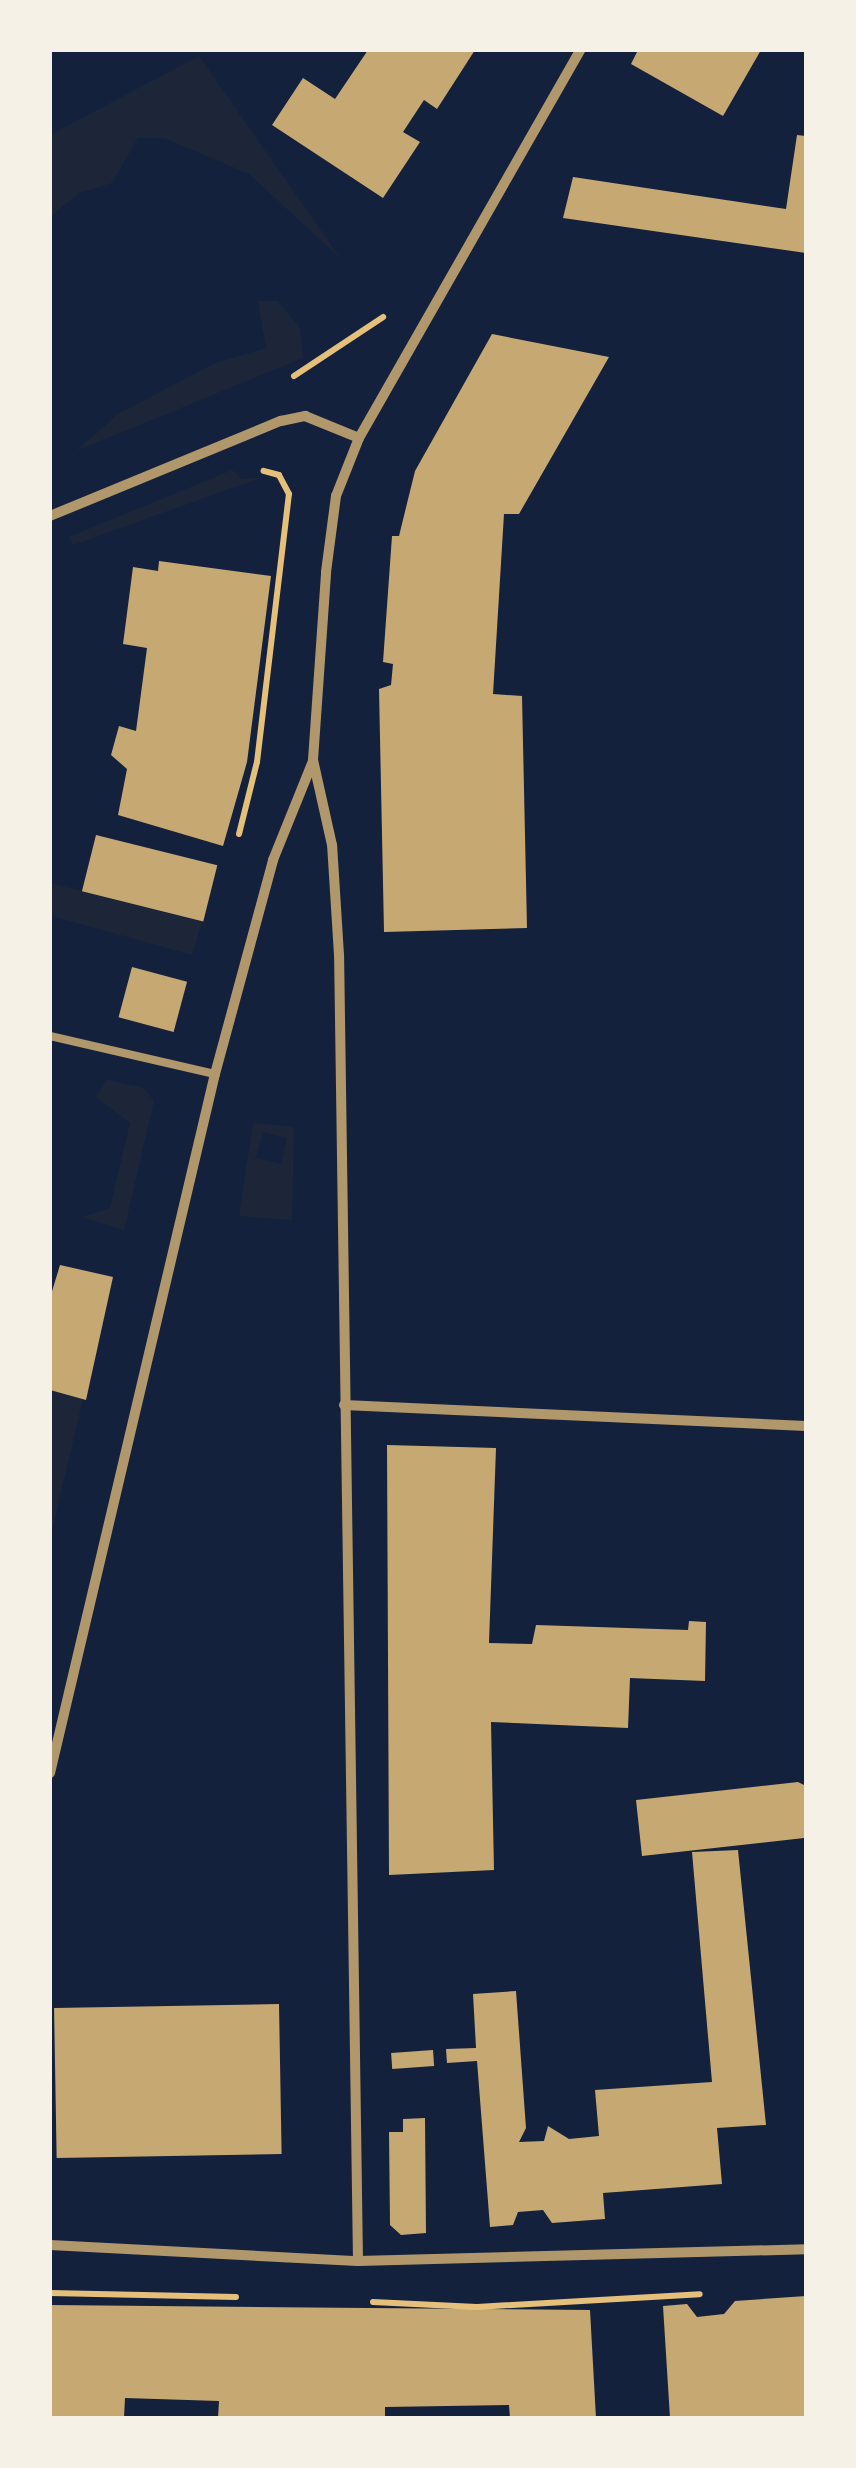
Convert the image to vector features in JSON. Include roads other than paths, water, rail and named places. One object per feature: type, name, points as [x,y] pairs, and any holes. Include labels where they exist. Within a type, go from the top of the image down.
[{"type":"street","points":[[50,1773],[215,1074],[273,860],[313,760],[336,496],[359,438],[580,50]]},
{"type":"street","points":[[50,516],[281,421],[305,416],[359,438]]},
{"type":"street","points":[[313,760],[332,844],[340,955],[358,2261]]},
{"type":"street","points":[[344,1405],[806,1426]]},
{"type":"street","points":[[50,2244],[358,2261],[806,2249]]},
{"type":"lane","points":[[50,1036],[215,1074]]}]
